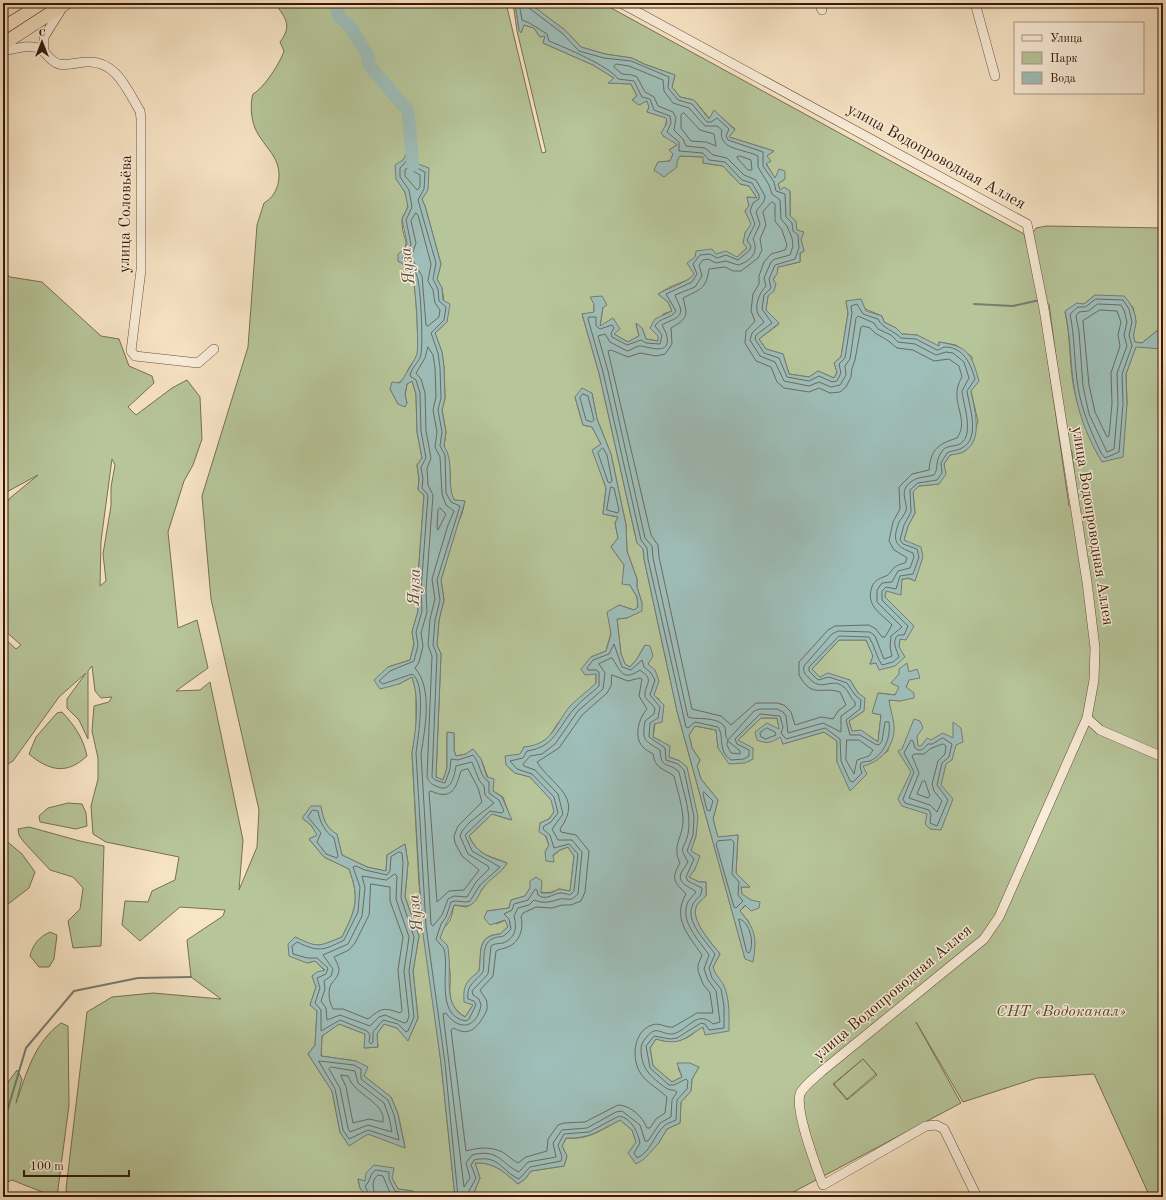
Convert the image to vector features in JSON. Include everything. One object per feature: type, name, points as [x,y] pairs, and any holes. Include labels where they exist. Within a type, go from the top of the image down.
[{"type":"highway","points":[[3,12],[18,3]]},
{"type":"highway","points":[[3,44],[65,4]]},
{"type":"street","name":"улица Водопроводная Аллея","points":[[621,3],[1027,224],[1041,288],[1087,582],[1095,648],[1094,680],[1087,718],[999,917],[984,939],[822,1071],[802,1091],[799,1103],[811,1154],[823,1185],[926,1126],[936,1125],[944,1129],[977,1197]]},
{"type":"street","points":[[975,3],[994,76]]},
{"type":"street","points":[[44,51],[44,37],[65,4]]},
{"type":"street","name":"улица Соловьёва","points":[[3,51],[33,47],[44,51],[50,59],[59,64],[87,62],[107,66],[117,74],[140,111],[142,184],[141,270],[131,351],[135,356],[198,363],[214,349]]},
{"type":"street","points":[[1087,718],[1100,730],[1163,757]]},
{"type":"green space","name":"СНТ «Водоканал»","points":[[275,3],[506,3],[542,153],[546,152],[517,31],[513,3],[515,3],[519,30],[521,32],[524,25],[534,28],[540,37],[545,36],[543,43],[593,65],[614,78],[609,83],[631,84],[637,96],[632,100],[647,101],[649,107],[647,112],[667,118],[663,136],[671,139],[677,145],[669,150],[673,154],[670,161],[658,162],[654,171],[677,161],[680,156],[704,157],[703,163],[723,166],[740,184],[749,186],[757,198],[747,197],[749,206],[745,211],[752,224],[745,233],[748,247],[737,257],[694,274],[690,279],[670,287],[658,294],[668,302],[672,311],[663,314],[658,341],[646,339],[642,328],[636,324],[639,336],[628,342],[600,326],[603,307],[594,304],[594,313],[582,314],[599,373],[637,543],[643,549],[677,711],[745,958],[749,922],[740,911],[751,900],[742,895],[741,887],[749,887],[736,873],[738,835],[718,838],[713,819],[718,800],[701,779],[697,766],[700,760],[692,748],[689,735],[695,726],[716,730],[718,748],[738,740],[761,718],[777,718],[783,744],[824,732],[837,741],[837,762],[863,766],[888,751],[889,700],[900,701],[909,680],[907,664],[892,683],[900,687],[895,695],[879,693],[873,713],[881,715],[878,742],[861,731],[852,732],[849,721],[864,711],[858,693],[850,680],[820,677],[812,669],[839,640],[866,640],[873,656],[870,664],[876,663],[899,647],[900,639],[914,626],[885,597],[886,591],[903,579],[911,579],[915,581],[904,540],[908,526],[915,513],[913,492],[919,486],[939,484],[944,464],[950,455],[965,451],[978,422],[971,391],[972,357],[956,345],[939,342],[939,347],[917,335],[902,334],[896,328],[884,322],[882,316],[846,301],[848,313],[841,357],[834,363],[837,372],[834,378],[818,371],[809,377],[789,374],[783,354],[766,349],[759,339],[779,324],[766,310],[769,290],[778,267],[800,262],[800,253],[804,251],[797,230],[790,216],[790,191],[780,190],[778,184],[785,179],[775,179],[766,163],[766,156],[774,151],[729,137],[735,129],[714,111],[710,119],[694,100],[680,97],[672,87],[675,75],[632,58],[605,54],[581,47],[565,30],[528,3],[602,3],[1024,234],[1036,278],[1069,506],[1078,505],[1072,452],[1069,445],[1064,418],[1049,304],[1047,304],[1032,234],[1036,228],[1047,226],[1163,228],[1163,326],[1142,343],[1135,342],[1133,335],[1136,322],[1133,307],[1095,295],[1084,304],[1065,312],[1072,379],[1078,406],[1098,455],[1127,404],[1126,374],[1136,346],[1163,349],[1163,1197],[1150,1197],[1094,1074],[1037,1078],[963,1102],[916,1022],[961,1103],[784,1197],[472,1197],[480,1178],[475,1163],[493,1166],[518,1184],[525,1179],[531,1171],[564,1166],[567,1156],[562,1146],[566,1138],[588,1136],[601,1131],[620,1120],[632,1130],[636,1142],[658,1144],[667,1129],[680,1123],[681,1102],[691,1091],[692,1079],[699,1067],[678,1068],[682,1077],[672,1082],[653,1066],[650,1048],[656,1039],[670,1041],[681,1040],[691,1035],[699,1028],[713,1009],[724,987],[715,976],[713,967],[720,954],[702,931],[696,917],[695,911],[697,905],[706,896],[706,882],[699,882],[689,877],[695,869],[690,851],[696,836],[680,761],[669,757],[661,741],[653,737],[659,699],[653,695],[645,645],[637,659],[630,667],[625,664],[621,654],[617,619],[627,618],[638,607],[634,610],[619,605],[606,651],[591,657],[596,674],[596,683],[558,723],[549,737],[537,746],[524,747],[521,754],[506,765],[515,773],[530,777],[552,800],[554,812],[549,819],[540,823],[549,845],[545,852],[553,856],[560,850],[568,847],[574,856],[570,891],[559,889],[544,893],[530,888],[525,896],[511,900],[509,908],[487,911],[496,924],[506,920],[508,927],[500,934],[492,935],[484,941],[479,971],[469,980],[473,1005],[465,1017],[453,1005],[450,993],[450,973],[448,962],[440,941],[442,930],[450,920],[454,905],[467,907],[491,878],[507,863],[480,851],[476,848],[469,836],[492,814],[511,820],[503,797],[493,791],[481,759],[473,749],[466,754],[456,756],[454,750],[454,733],[447,733],[447,768],[443,780],[436,777],[441,654],[437,645],[439,620],[444,600],[441,580],[465,501],[453,500],[450,492],[450,470],[444,446],[446,432],[442,410],[445,398],[444,367],[442,352],[435,333],[447,322],[442,288],[437,279],[441,264],[422,199],[416,154],[410,148],[396,179],[408,201],[407,209],[402,221],[406,244],[398,261],[407,268],[413,278],[418,350],[416,358],[408,370],[406,377],[390,389],[398,404],[407,403],[405,395],[407,384],[412,381],[416,394],[417,432],[422,458],[417,465],[419,479],[418,490],[424,495],[417,591],[419,601],[418,611],[412,632],[414,644],[410,660],[388,667],[399,684],[412,677],[416,691],[416,731],[412,753],[419,884],[441,1063],[455,1197],[413,1197],[413,1191],[398,1189],[392,1178],[365,1182],[358,1179],[360,1188],[367,1197],[67,1197],[66,1189],[87,1012],[112,997],[153,993],[221,999],[191,977],[187,940],[223,916],[225,910],[180,907],[140,941],[122,925],[125,901],[148,902],[152,891],[175,880],[179,857],[106,842],[93,834],[91,806],[98,779],[98,758],[92,731],[94,706],[109,702],[112,697],[101,698],[95,691],[92,666],[88,671],[88,739],[79,720],[67,708],[67,699],[86,673],[59,697],[13,761],[3,767],[3,637],[16,649],[21,645],[3,629],[3,508],[10,498],[38,475],[3,494],[3,270],[10,277],[42,282],[101,336],[119,339],[129,366],[152,376],[154,383],[128,407],[136,415],[172,388],[187,380],[200,397],[202,439],[193,465],[184,481],[168,532],[178,628],[197,620],[208,668],[176,691],[200,690],[210,682],[243,840],[239,890],[257,847],[259,810],[211,599],[202,496],[248,347],[257,225],[264,203],[274,194],[277,188],[279,176],[277,163],[274,157],[255,128],[251,106],[253,94],[271,75],[284,51],[280,42],[284,36],[287,26],[284,17]],"holes":[[[592,393],[597,419],[611,454],[626,525],[627,551],[637,579],[637,587],[642,603],[638,607],[637,597],[630,585],[624,565],[611,547],[618,538],[615,523],[618,517],[603,514],[606,488],[593,450],[601,444],[592,427],[583,425],[575,397]],[[112,459],[115,465],[111,487],[111,506],[103,554],[106,581],[100,586],[101,541]],[[321,807],[326,823],[337,835],[342,855],[367,867],[386,871],[387,855],[405,844],[408,863],[405,897],[419,936],[413,971],[418,1018],[408,1040],[397,1028],[384,1024],[377,1034],[378,1047],[365,1048],[365,1034],[339,1024],[322,1036],[321,1056],[356,1061],[364,1076],[391,1097],[398,1114],[405,1147],[368,1134],[349,1145],[340,1132],[332,1091],[308,1054],[315,1045],[317,1011],[310,1005],[316,987],[312,976],[325,971],[315,961],[307,963],[295,937],[314,945],[322,945],[342,937],[351,919],[355,904],[355,888],[349,869],[324,857],[309,839],[318,835],[311,825],[302,818]],[[863,1059],[877,1075],[847,1100],[833,1084]]]},
{"type":"green space","points":[[62,712],[78,732],[87,756],[72,766],[58,768],[44,764],[29,754],[36,737],[57,713]]},
{"type":"green space","points":[[68,803],[82,804],[86,813],[87,826],[76,829],[40,822],[39,816],[48,808]]},
{"type":"green space","points":[[29,827],[104,846],[101,946],[73,948],[68,921],[80,909],[83,888],[73,877],[50,870],[23,841],[19,835],[18,829]]},
{"type":"green space","points":[[3,838],[22,854],[35,872],[29,888],[3,908]]},
{"type":"green space","points":[[50,932],[57,935],[54,959],[49,967],[39,967],[30,956],[31,952],[37,941]]},
{"type":"green space","points":[[61,1023],[68,1026],[69,1105],[57,1197],[55,1197],[12,1180],[3,1184],[3,1089],[17,1070],[22,1079],[16,1103],[32,1059],[44,1040]]},
{"type":"green space","points":[[863,1059],[876,1074],[847,1099],[834,1084]]},
{"type":"green space","points":[[3,1192],[22,1197],[3,1197]]},
{"type":"water","points":[[515,3],[529,3],[565,30],[581,47],[605,54],[632,58],[675,75],[672,87],[680,97],[694,100],[709,119],[714,110],[735,130],[729,137],[774,151],[767,156],[771,161],[766,164],[775,178],[779,169],[785,171],[785,179],[778,184],[780,190],[784,187],[790,191],[790,216],[796,221],[797,230],[804,232],[801,239],[804,251],[800,253],[800,262],[778,267],[777,274],[773,279],[776,284],[774,291],[768,296],[766,310],[779,323],[759,339],[766,349],[783,354],[789,374],[809,377],[818,371],[834,378],[837,372],[834,363],[841,357],[848,313],[846,301],[861,299],[866,311],[882,316],[884,322],[896,328],[902,334],[917,335],[939,346],[939,342],[963,349],[974,364],[979,381],[971,391],[976,431],[971,446],[964,452],[950,455],[944,464],[946,474],[939,484],[919,486],[913,492],[915,513],[908,526],[904,540],[921,547],[923,557],[915,581],[909,578],[902,579],[901,595],[886,591],[885,597],[914,626],[906,640],[900,639],[899,647],[905,657],[895,666],[879,670],[876,663],[870,664],[873,656],[866,640],[839,640],[812,669],[820,677],[828,673],[850,680],[858,693],[865,698],[864,711],[849,721],[852,731],[861,730],[878,742],[881,715],[872,713],[878,693],[895,695],[899,687],[891,683],[899,674],[899,669],[907,663],[909,672],[917,669],[920,678],[909,680],[906,687],[914,693],[914,698],[900,701],[889,700],[894,723],[894,731],[891,743],[884,754],[874,762],[863,766],[867,774],[850,791],[837,762],[837,741],[824,732],[783,744],[780,737],[772,742],[763,742],[757,740],[755,732],[767,723],[779,729],[777,718],[761,718],[738,740],[753,748],[753,759],[745,763],[729,764],[718,748],[716,730],[695,726],[689,735],[692,748],[700,760],[697,766],[701,779],[718,800],[713,819],[718,837],[738,835],[736,873],[750,887],[741,887],[742,894],[751,900],[760,902],[759,908],[751,911],[745,905],[740,911],[752,929],[754,935],[755,947],[753,962],[745,959],[677,711],[643,549],[637,543],[599,373],[582,314],[594,312],[594,304],[590,297],[602,296],[607,305],[603,307],[600,326],[613,318],[620,329],[614,334],[628,342],[639,336],[636,323],[642,328],[646,339],[658,341],[658,336],[650,328],[655,319],[672,311],[668,302],[658,294],[683,282],[694,274],[687,263],[695,257],[696,251],[712,249],[716,254],[726,251],[737,257],[747,248],[743,243],[745,233],[751,224],[745,211],[749,206],[747,197],[757,198],[749,186],[740,184],[723,166],[703,163],[703,157],[680,156],[677,161],[677,167],[664,177],[654,170],[658,162],[670,161],[673,154],[669,150],[677,145],[664,137],[661,133],[667,123],[666,118],[647,112],[649,107],[647,101],[639,105],[632,100],[637,96],[631,84],[608,83],[614,78],[593,65],[543,43],[545,36],[540,37],[534,28],[524,25],[521,33],[519,30]]},
{"type":"water","points":[[410,147],[416,154],[418,164],[429,168],[428,190],[422,199],[441,264],[437,279],[442,288],[443,300],[450,304],[447,322],[435,333],[442,352],[444,367],[445,398],[442,410],[446,432],[444,446],[449,459],[451,486],[454,500],[465,501],[441,580],[444,600],[439,620],[437,645],[441,654],[436,777],[443,780],[447,768],[447,732],[454,733],[454,750],[456,756],[466,754],[473,749],[481,759],[487,777],[494,779],[493,791],[502,797],[512,820],[492,814],[469,836],[476,847],[484,854],[507,863],[502,870],[486,885],[476,901],[466,906],[454,905],[440,938],[447,945],[448,949],[451,999],[458,1012],[465,1017],[473,1005],[464,1002],[464,992],[468,981],[479,971],[482,946],[487,938],[492,935],[500,934],[508,927],[505,920],[490,925],[484,918],[487,911],[509,908],[511,900],[525,896],[530,888],[530,881],[536,877],[542,881],[541,893],[551,893],[559,889],[570,891],[574,856],[568,847],[553,855],[554,862],[546,861],[545,852],[549,845],[546,836],[539,832],[540,823],[549,819],[554,812],[551,800],[530,777],[515,773],[506,765],[505,756],[520,754],[524,747],[534,745],[547,738],[570,706],[596,683],[596,674],[585,675],[581,669],[591,657],[606,651],[611,634],[607,612],[619,605],[634,610],[638,607],[637,597],[630,585],[622,584],[624,565],[611,547],[618,538],[615,523],[618,517],[603,514],[606,488],[592,450],[601,444],[592,427],[583,425],[575,397],[582,388],[592,393],[597,419],[611,454],[626,525],[627,551],[637,579],[637,587],[642,603],[642,611],[627,618],[617,619],[621,654],[625,664],[630,667],[637,659],[645,645],[650,646],[653,656],[648,664],[655,670],[659,681],[654,695],[664,705],[662,722],[654,724],[653,737],[670,746],[669,757],[680,761],[687,767],[698,817],[696,836],[691,851],[700,856],[695,869],[689,877],[699,882],[706,882],[706,896],[697,905],[695,911],[696,917],[702,931],[720,954],[713,967],[726,991],[729,1008],[729,1031],[705,1035],[703,1027],[681,1040],[671,1042],[656,1039],[650,1048],[653,1066],[672,1082],[682,1077],[677,1063],[690,1063],[699,1067],[692,1079],[691,1091],[681,1102],[680,1123],[667,1129],[658,1144],[644,1159],[636,1164],[628,1153],[636,1142],[632,1130],[620,1120],[582,1137],[566,1138],[562,1146],[567,1156],[564,1166],[531,1171],[525,1179],[518,1184],[493,1166],[475,1163],[480,1178],[472,1197],[455,1197],[441,1063],[422,927],[412,753],[417,705],[416,695],[412,677],[399,684],[380,689],[374,680],[388,667],[410,660],[414,644],[412,632],[418,611],[417,591],[424,495],[418,490],[419,479],[417,465],[422,458],[417,432],[416,394],[412,381],[407,384],[405,395],[407,403],[405,407],[398,404],[390,389],[392,382],[400,383],[416,356],[418,349],[417,315],[413,281],[411,273],[405,265],[398,261],[398,254],[405,249],[407,243],[402,219],[408,207],[405,192],[396,179],[395,165],[403,160]]},
{"type":"water","points":[[1095,295],[1124,296],[1127,299],[1133,308],[1135,316],[1135,342],[1142,343],[1163,326],[1163,349],[1136,347],[1126,374],[1127,404],[1123,457],[1102,462],[1088,435],[1078,406],[1065,311],[1077,303],[1084,304]]},
{"type":"water","points":[[914,719],[920,721],[923,728],[917,736],[918,746],[921,746],[927,738],[931,740],[943,733],[953,738],[953,722],[961,728],[963,742],[956,745],[952,760],[946,764],[941,785],[953,799],[941,830],[930,829],[925,824],[927,814],[902,806],[898,799],[911,772],[898,751],[902,749]]},
{"type":"water","points":[[311,806],[321,806],[326,823],[333,832],[337,834],[342,855],[367,867],[386,871],[387,855],[405,844],[408,863],[405,897],[419,936],[413,971],[418,1018],[408,1041],[397,1028],[384,1024],[377,1034],[378,1047],[364,1048],[365,1034],[339,1024],[322,1036],[321,1056],[356,1061],[368,1067],[364,1076],[391,1097],[398,1114],[405,1148],[368,1134],[349,1146],[340,1132],[332,1091],[308,1054],[315,1045],[317,1011],[310,1005],[316,987],[312,976],[317,972],[325,970],[315,961],[307,963],[289,956],[288,944],[295,937],[318,945],[342,937],[351,919],[355,904],[355,888],[349,869],[324,857],[309,839],[317,835],[311,825],[302,818]]},
{"type":"water","points":[[374,1165],[394,1168],[392,1178],[398,1189],[413,1191],[413,1197],[367,1197],[360,1188],[358,1179],[365,1181],[366,1173]]},
{"type":"waterway","name":"Яуза","points":[[335,3],[339,17],[349,25],[368,56],[368,64],[408,111],[413,165]]},
{"type":"waterway","points":[[974,304],[1013,306],[1040,300]]},
{"type":"waterway","points":[[3,1125],[26,1048],[74,991],[138,978],[191,977]]}]
